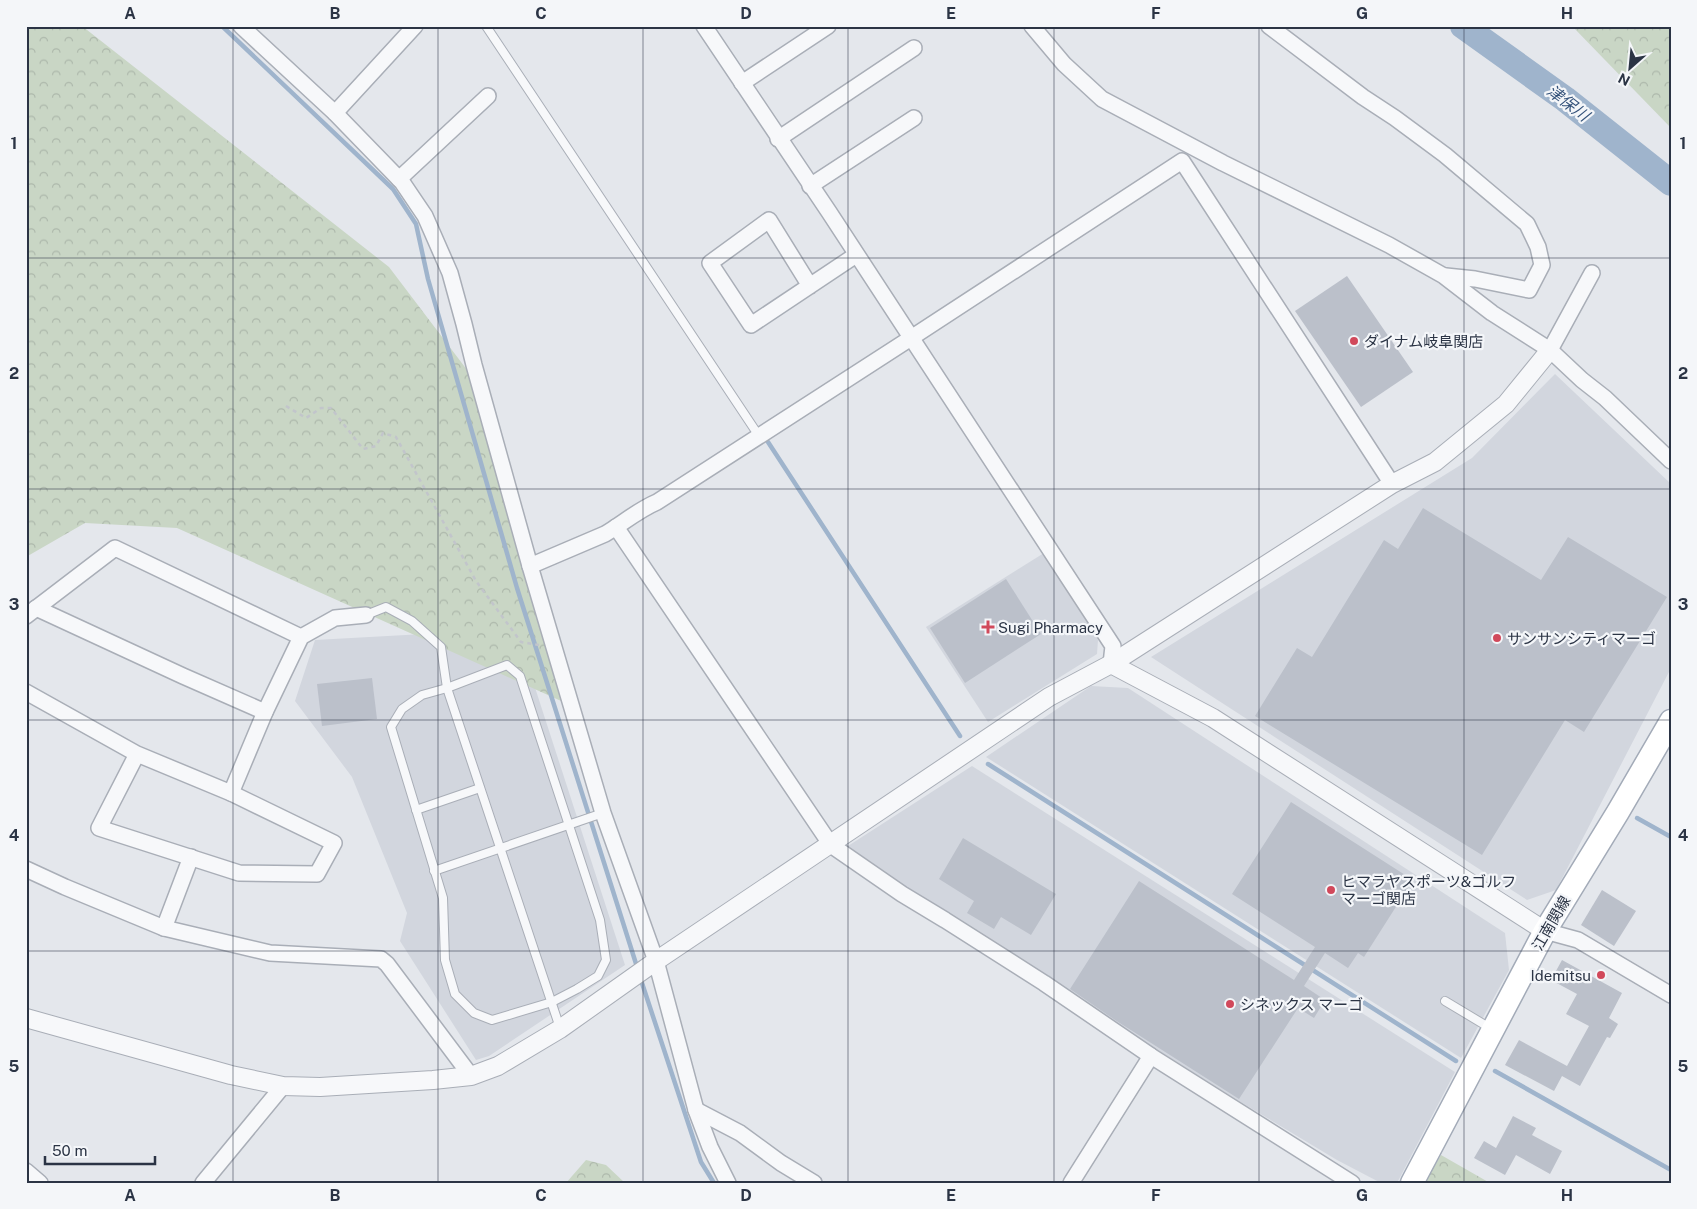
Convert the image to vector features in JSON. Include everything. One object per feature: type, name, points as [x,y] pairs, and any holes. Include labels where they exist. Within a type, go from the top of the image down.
[{"type":"main road","name":"江南関線","points":[[1412,1183],[1545,930],[1618,812],[1671,721]]},
{"type":"street","points":[[240,26],[335,113],[399,179],[425,216],[450,273],[530,566],[602,813],[656,961],[696,1110],[710,1146],[728,1183]]},
{"type":"street","points":[[335,113],[415,26]]},
{"type":"street","points":[[704,26],[1113,646],[1110,664]]},
{"type":"street","points":[[742,84],[828,26]]},
{"type":"street","points":[[1032,26],[1064,64],[1102,99],[1223,163],[1389,245],[1444,276],[1492,312],[1550,350],[1582,380],[1605,398],[1671,461]]},
{"type":"street","points":[[1269,26],[1363,98],[1395,118],[1444,154],[1528,224],[1538,246],[1542,264],[1529,290],[1475,279],[1444,276]]},
{"type":"street","points":[[778,139],[914,48]]},
{"type":"street","points":[[399,179],[488,96]]},
{"type":"street","points":[[810,186],[914,118]]},
{"type":"street","points":[[530,566],[605,534],[647,506],[657,502],[1182,161],[1392,484]]},
{"type":"street","points":[[810,286],[769,220],[710,263],[751,325],[810,286],[856,255]]},
{"type":"street","points":[[26,1018],[230,1074],[283,1086],[320,1087],[433,1080],[471,1076],[498,1066],[560,1028],[656,961],[1050,697],[1110,664],[1392,484],[1435,462],[1506,404],[1550,350],[1592,272]]},
{"type":"street","points":[[616,527],[831,845],[902,894],[1044,983],[1151,1056],[1352,1183]]},
{"type":"street","points":[[266,712],[31,612],[115,548],[301,637]]},
{"type":"street","points":[[231,793],[301,637],[336,618],[366,615]]},
{"type":"street","points":[[1110,664],[1213,718],[1545,930],[1578,940],[1671,995]]},
{"type":"street","points":[[26,692],[137,754],[231,793],[334,843],[318,874],[239,873],[100,828],[137,754]]},
{"type":"street","points":[[164,928],[191,857]]},
{"type":"street","points":[[26,869],[164,928],[270,953],[381,959],[388,964],[471,1076]]},
{"type":"street","points":[[1071,1183],[1151,1056]]},
{"type":"street","points":[[203,1183],[283,1086]]},
{"type":"street","points":[[696,1110],[740,1133],[814,1183]]},
{"type":"street","points":[[26,1171],[40,1183]]},
{"type":"lane","points":[[486,26],[759,436]]},
{"type":"lane","points":[[366,615],[386,607],[412,621],[441,647],[447,688],[560,1028]]},
{"type":"lane","points":[[507,664],[520,676],[600,920],[606,960],[598,976],[552,1002],[492,1020],[474,1013],[456,994],[445,960],[443,898],[416,810],[391,728],[402,709],[422,695],[447,688],[507,664]]},
{"type":"lane","points":[[416,810],[480,788]]},
{"type":"lane","points":[[434,870],[602,813]]},
{"type":"lane","points":[[1445,1001],[1492,1030]]},
{"type":"path","points":[[286,406],[306,418],[320,408],[330,408],[363,449],[376,446],[383,432],[396,437],[476,581],[522,642],[553,647]]},
{"type":"shaded area","points":[[1555,374],[1671,484],[1671,668],[1556,890],[1527,900],[1151,657],[1472,458]]},
{"type":"shaded area","points":[[1044,553],[1098,640],[1097,654],[988,722],[926,627]]},
{"type":"shaded area","points":[[516,629],[625,965],[489,1056],[476,1060],[400,941],[407,913],[352,777],[295,701],[315,640]]},
{"type":"shaded area","points":[[1091,686],[1128,688],[1505,933],[1509,970],[1461,1058],[986,757]]},
{"type":"shaded area","points":[[972,766],[1455,1072],[1397,1183],[1381,1183],[1337,1160],[1239,1101],[915,898],[852,856],[848,846]]},
{"type":"green space","points":[[26,26],[82,26],[389,267],[480,387],[570,705],[177,528],[85,523],[26,557]]},
{"type":"green space","points":[[1572,26],[1671,26],[1671,128]]},
{"type":"green space","points":[[1441,1155],[1490,1183],[1424,1183]]},
{"type":"green space","points":[[586,1160],[606,1165],[625,1183],[566,1183]]},
{"type":"building","name":"ダイナム岐阜関店","points":[[1347,276],[1413,372],[1361,407],[1295,311]]},
{"type":"building","points":[[1423,508],[1541,580],[1568,537],[1667,597],[1584,732],[1565,720],[1482,855],[1255,716],[1297,648],[1312,657],[1384,540],[1398,549]]},
{"type":"building","points":[[1006,579],[1041,634],[965,683],[930,628]]},
{"type":"building","points":[[372,678],[377,719],[322,726],[317,684]]},
{"type":"building","points":[[1291,802],[1413,880],[1364,957],[1358,953],[1348,968],[1325,953],[1304,986],[1325,1000],[1314,1018],[1298,1008],[1239,1099],[1070,989],[1139,881],[1294,980],[1315,947],[1232,894]]},
{"type":"building","points":[[963,838],[1056,894],[1031,935],[1001,917],[994,929],[967,913],[974,901],[939,879]]},
{"type":"building","points":[[1602,890],[1636,911],[1614,946],[1581,925]]},
{"type":"building","points":[[1562,960],[1622,993],[1609,1018],[1618,1024],[1610,1038],[1607,1037],[1580,1086],[1562,1076],[1554,1091],[1505,1065],[1519,1040],[1567,1066],[1589,1026],[1566,1014],[1577,994],[1551,980]]},
{"type":"building","points":[[1513,1116],[1536,1128],[1532,1135],[1562,1151],[1550,1174],[1516,1155],[1505,1175],[1474,1158],[1484,1141],[1496,1148]]},
{"type":"waterway","points":[[222,26],[393,189],[416,224],[428,279],[517,588],[638,970]]},
{"type":"waterway","name":"津保川","points":[[1463,26],[1565,99],[1671,183]]},
{"type":"waterway","points":[[768,442],[960,736]]},
{"type":"waterway","points":[[988,764],[1456,1061]]},
{"type":"waterway","points":[[1637,818],[1671,837]]},
{"type":"waterway","points":[[640,977],[701,1162],[714,1183]]},
{"type":"waterway","points":[[1495,1071],[1671,1170]]},
{"type":"place","name":"ダイナム岐阜関店","points":[[1354,341]]},
{"type":"place","name":"Sugi Pharmacy","points":[[988,627]]},
{"type":"place","name":"サンサンシティマーゴ","points":[[1497,638]]},
{"type":"place","name":"ヒマラヤスポーツ&ゴルフ マーゴ関店","points":[[1331,890]]},
{"type":"place","name":"Idemitsu","points":[[1601,975]]},
{"type":"place","name":"シネックス マーゴ","points":[[1230,1004]]}]
